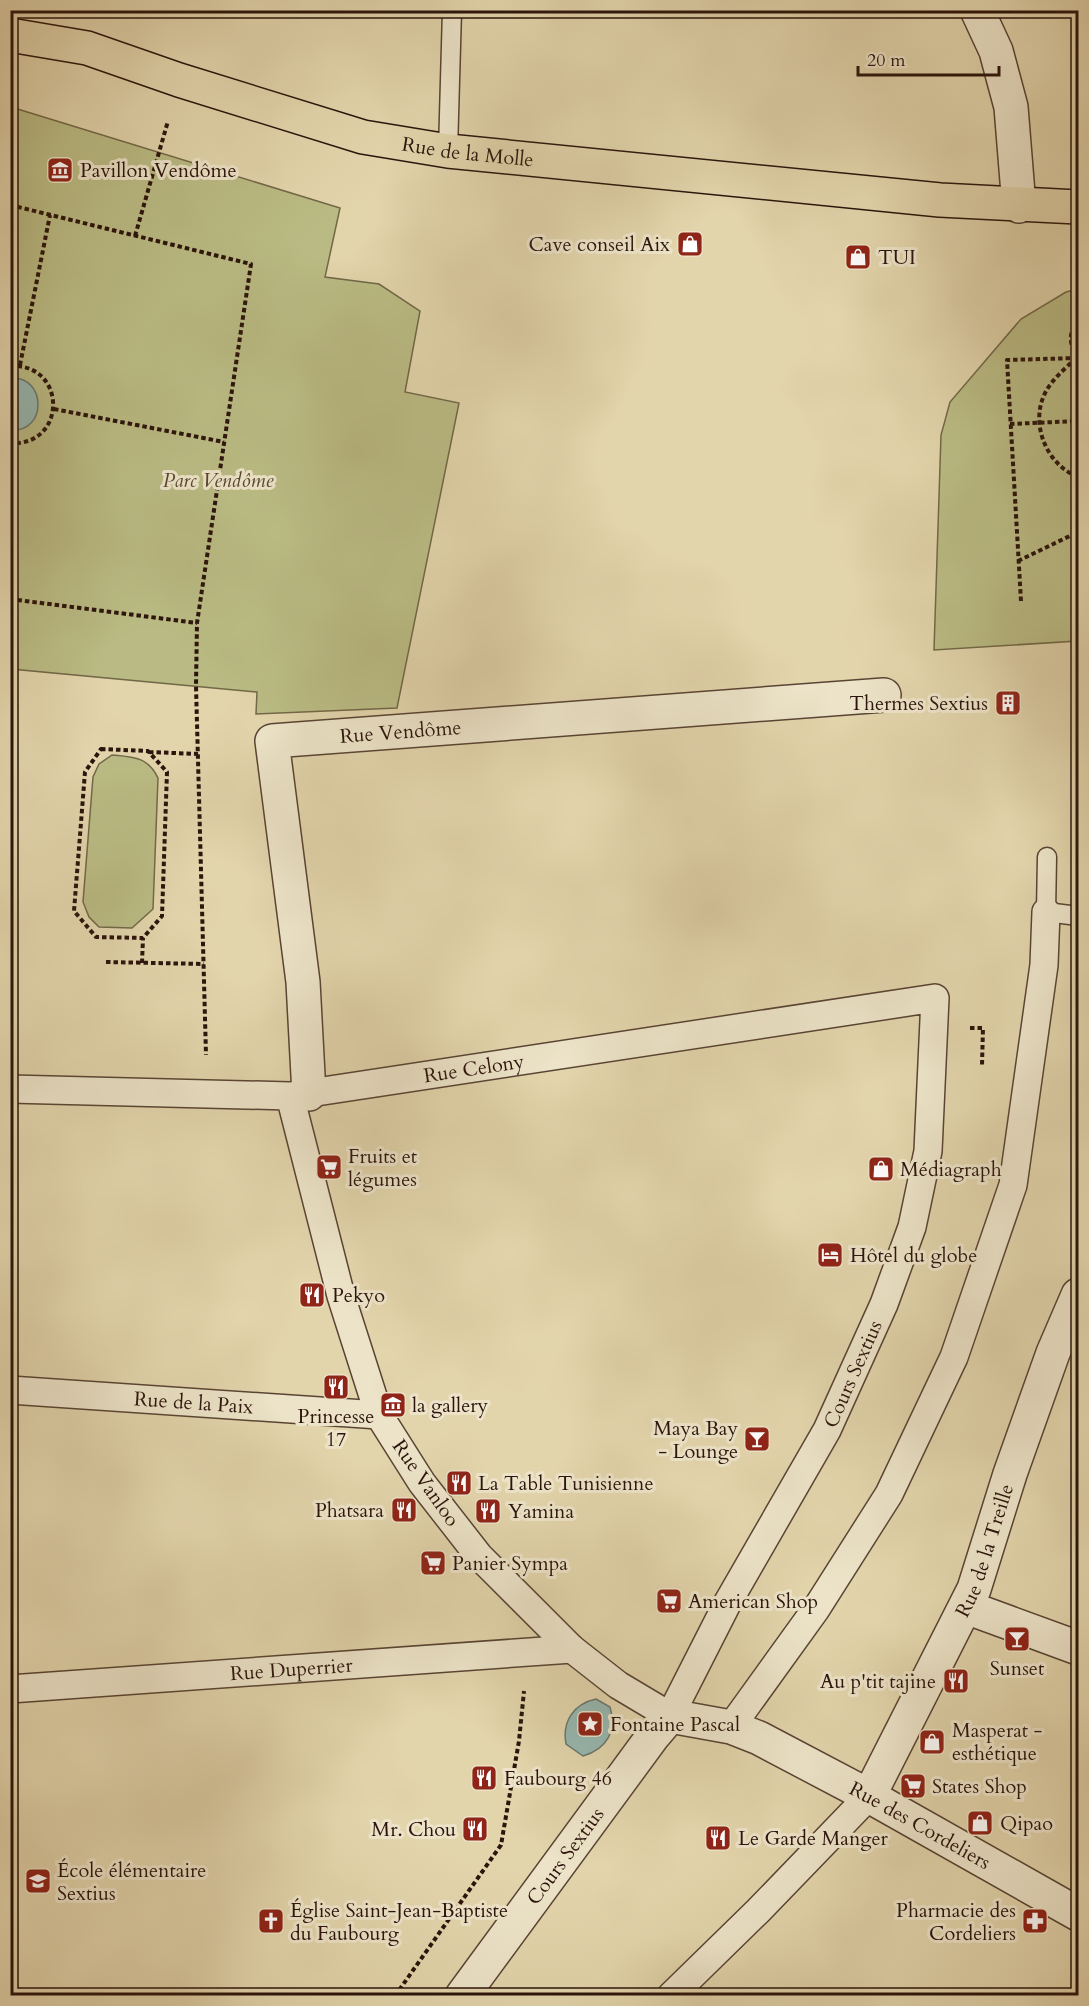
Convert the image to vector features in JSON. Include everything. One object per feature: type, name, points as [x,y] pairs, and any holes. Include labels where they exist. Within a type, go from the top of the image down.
[{"type":"main road","name":"Rue de la Molle","points":[[10,35],[87,48],[179,80],[363,137],[448,151],[940,200],[1019,206],[1078,207]]},
{"type":"street","points":[[977,10],[996,51],[1011,107],[1019,206]]},
{"type":"street","name":"Rue Vendôme","points":[[299,1095],[303,982],[272,741],[884,695]]},
{"type":"street","points":[[670,1716],[745,1733],[816,1609],[889,1494],[954,1357],[1013,1185],[1044,965],[1046,912]]},
{"type":"street","name":"Rue Celony","points":[[10,1089],[299,1095],[935,998]]},
{"type":"street","name":"Cours Sextius","points":[[462,1995],[670,1716],[728,1602],[827,1430],[884,1304],[912,1227],[928,1151],[935,998]]},
{"type":"street","name":"Rue Vanloo","points":[[299,1095],[340,1296],[379,1415],[422,1483],[479,1556],[572,1649],[618,1685],[670,1716]]},
{"type":"street","name":"Rue de la Treille","points":[[869,1796],[974,1589],[1010,1474],[1066,1358],[1078,1295]]},
{"type":"street","name":"Rue de la Paix","points":[[10,1390],[379,1415]]},
{"type":"street","points":[[966,1607],[1078,1648]]},
{"type":"street","name":"Rue Duperrier","points":[[10,1689],[572,1649]]},
{"type":"street","name":"Rue des Cordeliers","points":[[745,1733],[869,1796],[1078,1914]]},
{"type":"street","points":[[671,1995],[758,1911],[869,1796]]},
{"type":"lane","points":[[448,151],[452,10]]},
{"type":"lane","points":[[1047,857],[1046,912],[1078,916]]},
{"type":"path","points":[[135,236],[179,80]]},
{"type":"path","points":[[10,205],[251,264],[197,623],[198,754],[206,1031]]},
{"type":"path","points":[[20,365],[50,215]]},
{"type":"path","points":[[1078,320],[1071,332],[1070,341],[1078,358]]},
{"type":"path","points":[[1021,602],[1007,360],[1078,358]]},
{"type":"path","points":[[1078,358],[1049,386],[1041,404],[1039,424],[1044,444],[1054,461],[1078,477]]},
{"type":"path","points":[[10,366],[20,365],[32,369],[49,386],[54,409],[51,420],[38,436],[29,441],[10,442]]},
{"type":"path","points":[[54,409],[224,442]]},
{"type":"path","points":[[1010,424],[1078,421]]},
{"type":"path","points":[[1018,561],[1078,532]]},
{"type":"path","points":[[10,598],[197,623]]},
{"type":"path","points":[[142,938],[96,937],[74,911],[85,772],[101,748],[198,754]]},
{"type":"path","points":[[142,963],[142,938],[162,916],[167,772],[148,752]]},
{"type":"path","points":[[106,962],[204,964]]},
{"type":"path","points":[[981,1065],[984,1028]]},
{"type":"path","points":[[395,1995],[501,1845],[519,1741],[525,1687]]},
{"type":"green space","name":"Parc Vendôme","points":[[11,107],[340,208],[325,277],[379,284],[420,311],[405,392],[459,403],[397,708],[256,714],[257,692],[11,669]]},
{"type":"green space","points":[[1078,289],[1078,641],[934,650],[941,435],[950,402],[1021,319],[1066,292]]},
{"type":"green space","points":[[112,755],[140,759],[150,766],[158,778],[153,909],[132,928],[99,927],[89,917],[83,902],[93,777],[99,764]]},
{"type":"water","points":[[11,378],[23,380],[36,394],[38,404],[36,414],[31,423],[23,429],[11,430]]},
{"type":"water","name":"Fontaine Pascal","points":[[596,1699],[610,1707],[611,1731],[604,1744],[583,1756],[566,1744],[566,1728],[575,1710],[588,1701]]},
{"type":"place","name":"Pavillon Vendôme","points":[[60,170]]},
{"type":"place","name":"Cave conseil Aix","points":[[690,244]]},
{"type":"place","name":"TUI","points":[[858,257]]},
{"type":"place","name":"Thermes Sextius","points":[[1008,703]]},
{"type":"place","name":"Fruits et légumes","points":[[329,1167]]},
{"type":"place","name":"Médiagraph","points":[[881,1169]]},
{"type":"place","name":"Hôtel du globe","points":[[830,1255]]},
{"type":"place","name":"Pekyo","points":[[312,1295]]},
{"type":"place","name":"Princesse 17","points":[[336,1387]]},
{"type":"place","name":"la gallery","points":[[393,1405]]},
{"type":"place","name":"Maya Bay - Lounge","points":[[757,1439]]},
{"type":"place","name":"La Table Tunisienne","points":[[459,1483]]},
{"type":"place","name":"Phatsara","points":[[404,1510]]},
{"type":"place","name":"Yamina","points":[[488,1511]]},
{"type":"place","name":"Panier Sympa","points":[[433,1563]]},
{"type":"place","name":"American Shop","points":[[669,1601]]},
{"type":"place","name":"Sunset","points":[[1017,1639]]},
{"type":"place","name":"Au p'tit tajine","points":[[956,1681]]},
{"type":"place","name":"Fontaine Pascal","points":[[590,1724]]},
{"type":"place","name":"Masperat - esthétique","points":[[932,1742]]},
{"type":"place","name":"Faubourg 46","points":[[484,1778]]},
{"type":"place","name":"States Shop","points":[[913,1786]]},
{"type":"place","name":"Qipao","points":[[980,1823]]},
{"type":"place","name":"Mr. Chou","points":[[475,1829]]},
{"type":"place","name":"Le Garde Manger","points":[[718,1838]]},
{"type":"place","name":"École élémentaire Sextius","points":[[38,1881]]},
{"type":"place","name":"Église Saint-Jean-Baptiste du Faubourg","points":[[271,1921]]},
{"type":"place","name":"Pharmacie des Cordeliers","points":[[1035,1921]]}]
